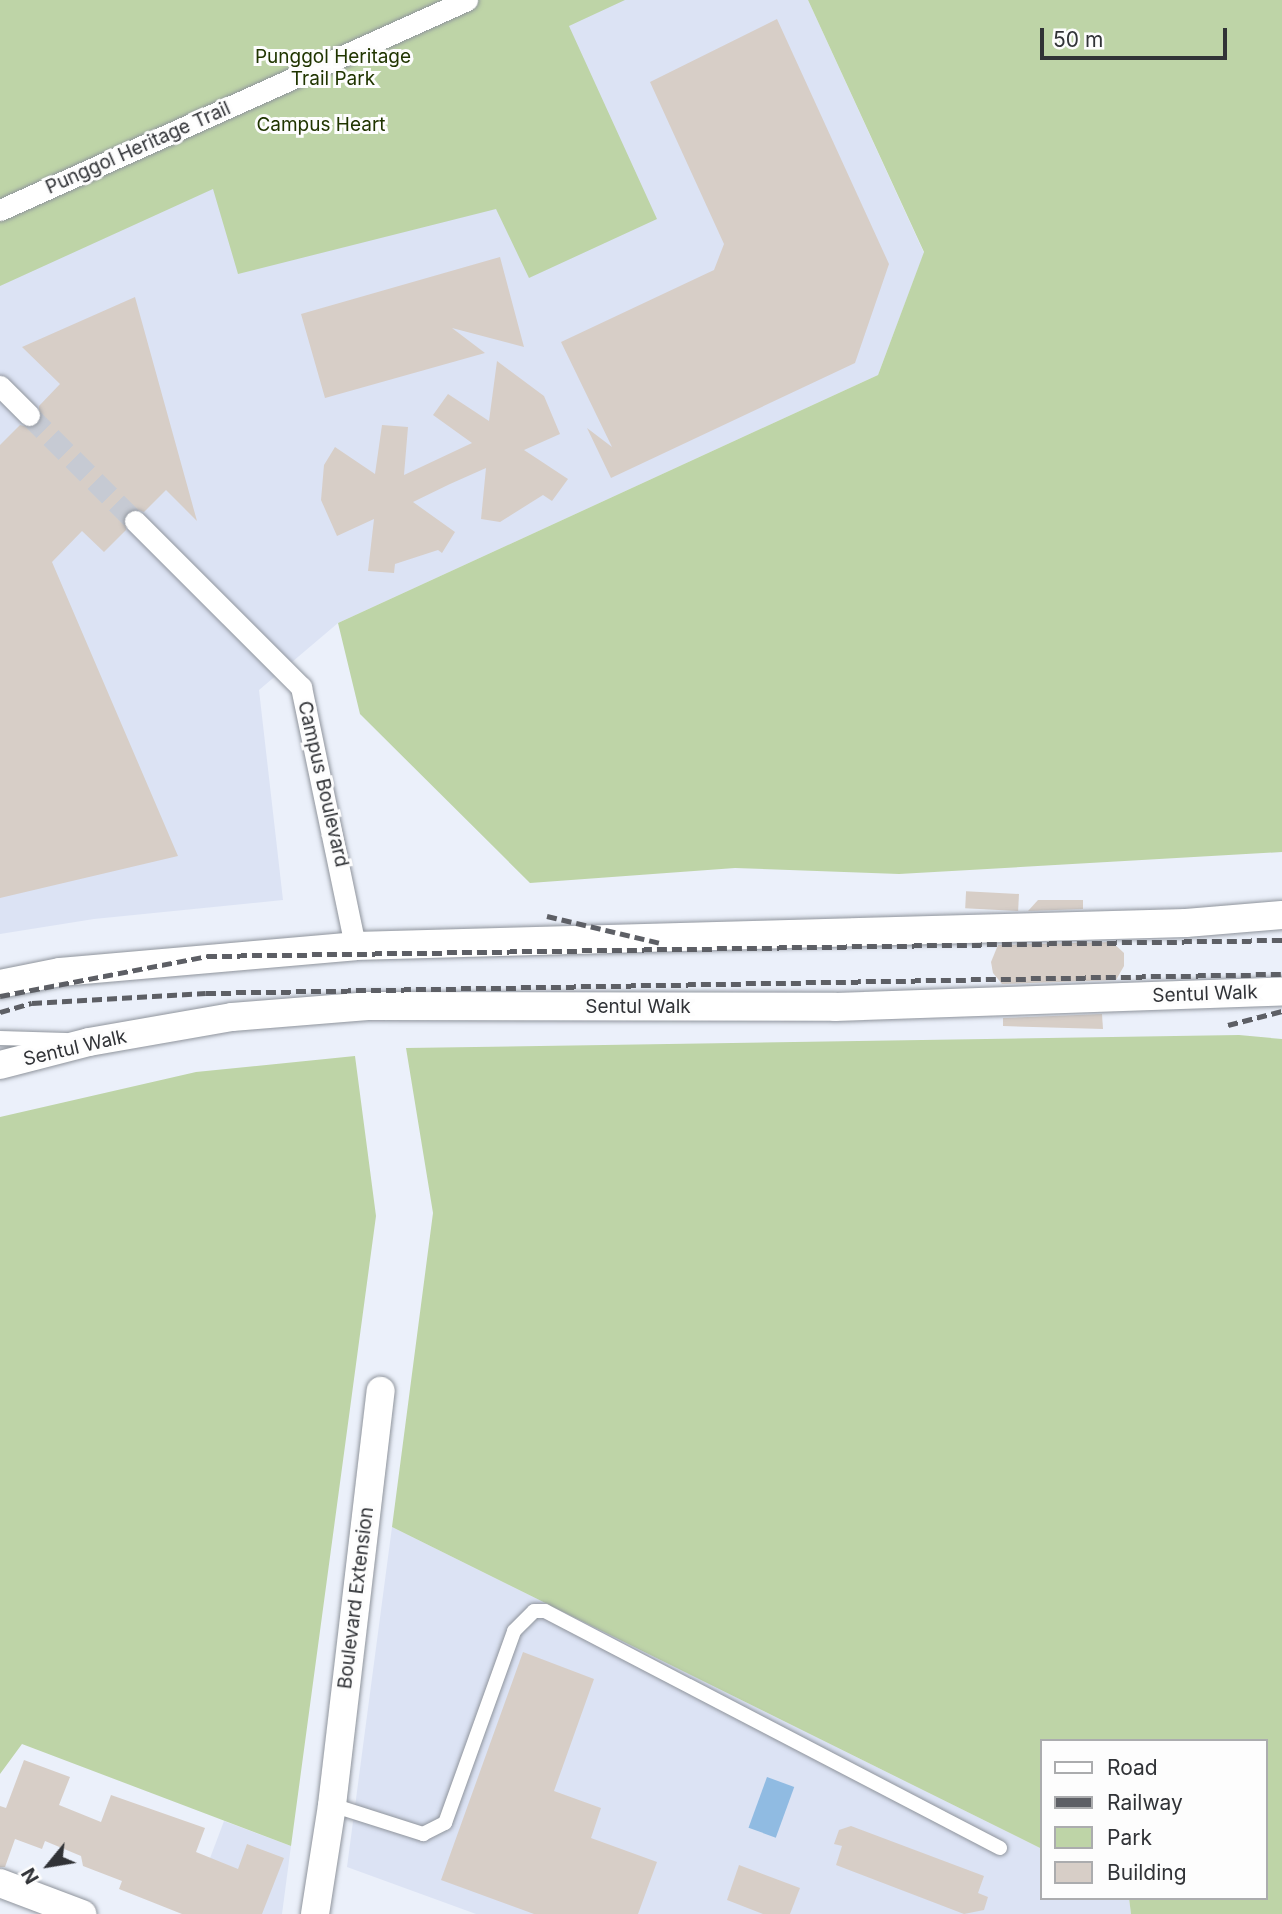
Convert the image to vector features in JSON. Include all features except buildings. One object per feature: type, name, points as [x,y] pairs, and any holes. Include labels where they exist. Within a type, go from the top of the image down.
[{"type":"street","name":"Punggol Heritage Trail","points":[[0,210],[467,0]]},
{"type":"street","points":[[0,386],[29,415]]},
{"type":"street","name":"Campus Boulevard","points":[[135,521],[301,687],[355,946]]},
{"type":"street","points":[[0,984],[60,972],[355,946],[1186,923],[1282,915]]},
{"type":"street","name":"Sentul Walk","points":[[0,1065],[89,1042],[232,1017],[368,1006],[835,1007],[1282,992]]},
{"type":"street","name":"Boulevard Extension","points":[[314,1914],[332,1805],[380,1391]]},
{"type":"street","points":[[0,1883],[67,1911]]},
{"type":"lane","points":[[0,1038],[89,1042]]},
{"type":"lane","points":[[332,1805],[423,1833],[445,1823],[514,1631],[534,1611],[545,1611],[1000,1849]]},
{"type":"shaded area","points":[[0,0],[808,0],[924,253],[878,375],[338,623],[259,690],[283,900],[94,919],[0,934]]},
{"type":"shaded area","points":[[392,1527],[1040,1848],[1040,1900],[1129,1900],[1131,1914],[476,1914],[347,1867]]},
{"type":"shaded area","points":[[224,1821],[291,1846],[282,1914],[189,1914]]},
{"type":"green space","name":"Campus Heart","points":[[0,0],[625,0],[569,26],[657,219],[529,278],[496,209],[238,274],[213,189],[0,286]]},
{"type":"green space","points":[[808,0],[1282,0],[1282,852],[899,874],[735,868],[530,883],[360,714],[338,623],[878,375],[924,252]]},
{"type":"green space","points":[[1239,1035],[1282,1039],[1282,1914],[1131,1914],[1129,1900],[1268,1900],[1268,1739],[1040,1739],[1040,1848],[392,1527],[433,1213],[406,1048]]},
{"type":"green space","points":[[355,1056],[376,1216],[291,1846],[22,1744],[0,1774],[0,1117],[196,1072]]},
{"type":"water","points":[[767,1777],[794,1787],[776,1838],[749,1828]]},
{"type":"tunnel","points":[[29,415],[135,521]]},
{"type":"railway","points":[[547,916],[660,943]]},
{"type":"railway","points":[[0,996],[207,956],[1282,940]]},
{"type":"railway","points":[[0,1012],[32,1003],[206,993],[1282,974]]},
{"type":"railway","points":[[1228,1025],[1282,1011]]},
{"type":"park label","name":"Punggol Heritage Trail Park","points":[[333,68]]}]
